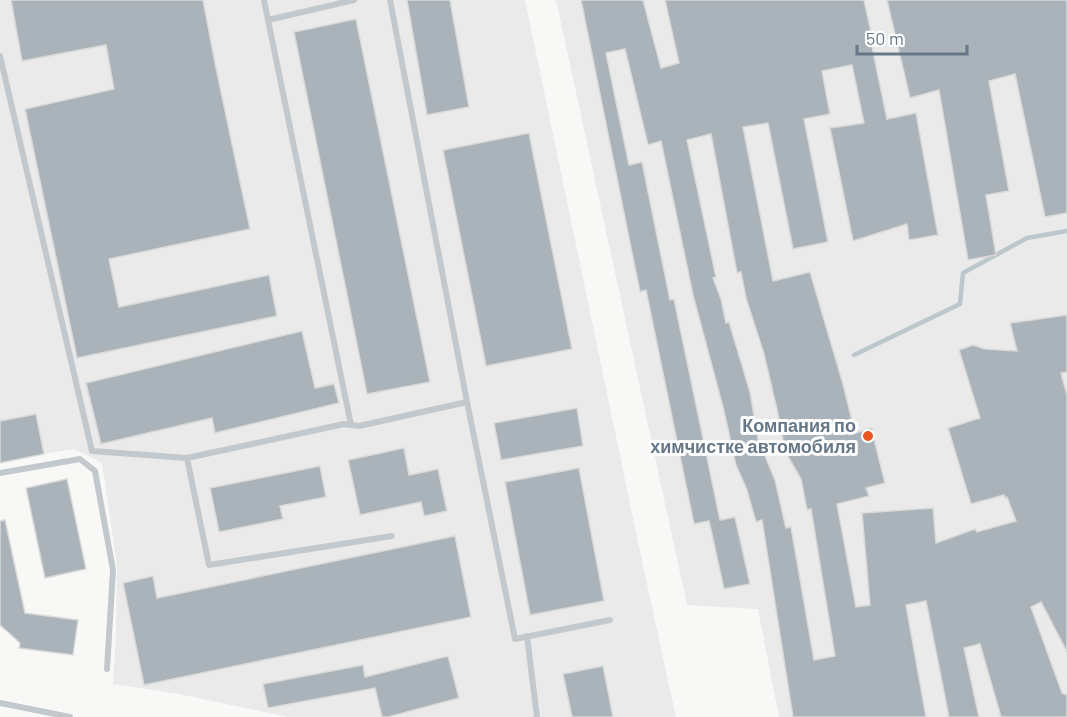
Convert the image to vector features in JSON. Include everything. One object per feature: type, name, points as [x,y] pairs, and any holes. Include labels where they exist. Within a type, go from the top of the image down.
[{"type":"lane","points":[[264,0],[351,425]]},
{"type":"lane","points":[[268,20],[354,0]]},
{"type":"lane","points":[[390,0],[515,639],[610,620]]},
{"type":"lane","points":[[0,56],[92,452],[187,458],[344,424],[359,426],[467,402]]},
{"type":"lane","points":[[187,458],[209,565],[392,536]]},
{"type":"lane","points":[[0,473],[80,459],[95,471],[112,570],[107,669]]},
{"type":"lane","points":[[527,636],[537,717]]},
{"type":"lane","points":[[0,703],[70,717]]},
{"type":"shaded area","points":[[0,0],[525,0],[676,717],[288,717],[179,694],[113,684],[117,566],[102,463],[74,449],[0,461]]},
{"type":"shaded area","points":[[556,0],[1067,0],[1067,717],[779,717],[758,609],[687,605]]},
{"type":"building","points":[[11,0],[203,0],[250,229],[109,259],[119,307],[269,275],[277,316],[77,358],[25,109],[114,89],[106,45],[22,61]]},
{"type":"building","points":[[407,0],[450,0],[469,107],[427,115]]},
{"type":"building","points":[[581,0],[643,0],[661,68],[679,63],[665,0],[864,0],[887,119],[916,113],[938,235],[909,240],[907,224],[853,241],[830,128],[864,123],[852,65],[822,71],[830,114],[804,119],[828,242],[793,249],[768,123],[743,127],[773,281],[810,272],[855,433],[872,428],[885,483],[866,488],[869,496],[837,504],[856,607],[870,605],[862,513],[933,508],[936,543],[975,529],[977,532],[1016,521],[1007,497],[1005,498],[1004,495],[971,504],[948,428],[980,418],[959,350],[973,345],[985,349],[1017,351],[1010,323],[1067,315],[1067,372],[1061,373],[1067,395],[1067,652],[1041,602],[1031,607],[1062,693],[1067,695],[1067,717],[1001,717],[980,644],[964,648],[979,717],[949,717],[926,601],[906,605],[926,717],[793,717],[762,520],[756,522],[747,490],[736,465],[693,295],[661,141],[648,145],[625,49],[606,53],[629,165],[642,162],[670,300],[674,299],[720,520],[735,517],[750,584],[724,589],[709,521],[694,524],[646,290],[640,292]],"holes":[[[711,134],[737,273],[741,272],[746,298],[764,354],[785,451],[801,479],[807,510],[811,509],[835,656],[814,660],[791,527],[786,528],[775,480],[758,439],[750,392],[713,278],[716,277],[687,140]]]},
{"type":"building","points":[[887,0],[1067,0],[1067,213],[1045,217],[1015,74],[989,81],[1009,191],[986,195],[996,255],[968,260],[939,90],[910,98]]},
{"type":"building","points":[[356,19],[430,382],[367,394],[294,32]]},
{"type":"building","points":[[529,133],[572,349],[486,366],[443,150]]},
{"type":"building","points":[[302,331],[315,388],[334,384],[339,403],[215,433],[212,418],[101,444],[86,383]]},
{"type":"building","points":[[577,408],[583,446],[501,460],[494,423]]},
{"type":"building","points":[[36,414],[44,454],[0,463],[0,421]]},
{"type":"building","points":[[404,448],[409,475],[438,469],[447,511],[424,516],[421,502],[360,515],[348,460]]},
{"type":"building","points":[[320,466],[326,497],[280,506],[283,519],[219,532],[210,488]]},
{"type":"building","points":[[579,468],[604,601],[530,615],[505,482]]},
{"type":"building","points":[[67,479],[86,569],[45,578],[26,488]]},
{"type":"building","points":[[5,520],[25,613],[78,620],[73,655],[19,648],[20,643],[0,625],[0,521]]},
{"type":"building","points":[[455,536],[471,617],[144,685],[123,583],[153,576],[157,598]]},
{"type":"building","points":[[448,656],[459,698],[388,717],[382,717],[375,688],[268,708],[263,684],[363,665],[365,677]]},
{"type":"building","points":[[603,666],[613,717],[572,717],[563,674]]},
{"type":"waterway","points":[[854,355],[960,304],[963,273],[1027,238],[1067,231]]},
{"type":"place","name":"Компания по химчистке автомобиля","points":[[868,436]]}]
